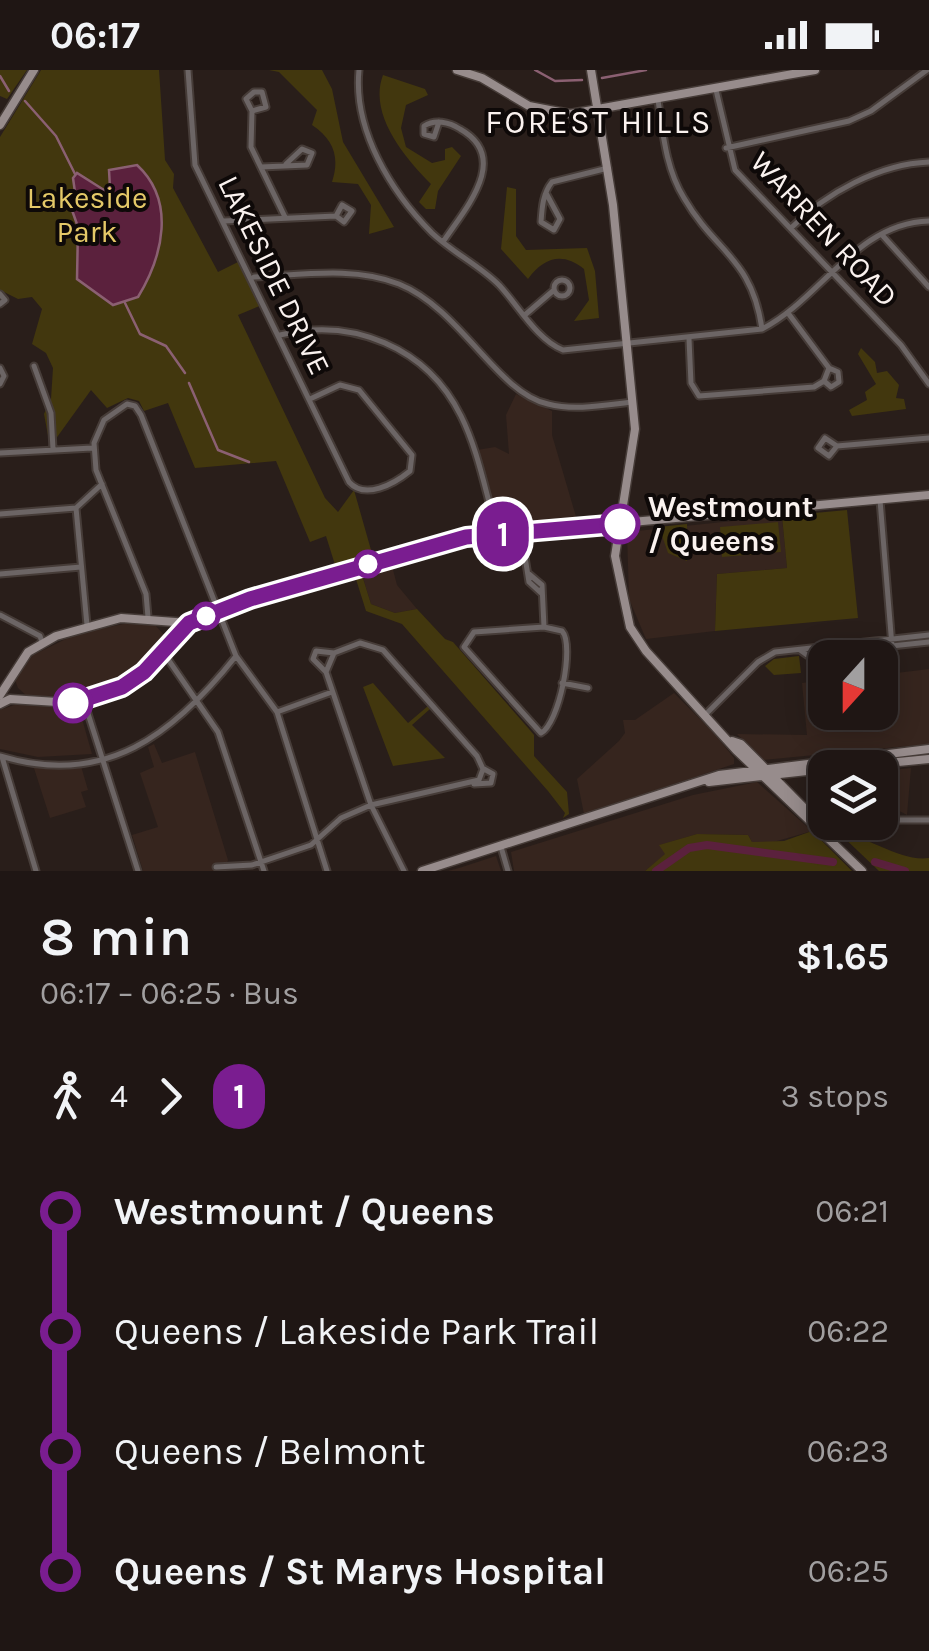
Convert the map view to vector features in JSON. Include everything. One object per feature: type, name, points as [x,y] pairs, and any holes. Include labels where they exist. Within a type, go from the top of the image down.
[{"type":"main road","points":[[3,115],[34,70]]},
{"type":"main road","points":[[457,70],[482,78],[543,110],[598,112],[816,70]]},
{"type":"main road","points":[[591,70],[608,168],[635,435],[615,556],[630,626],[646,651],[808,817]]},
{"type":"main road","points":[[189,623],[122,687],[84,701],[1,699],[28,652],[87,625],[148,618],[189,623],[439,544],[498,534],[929,495]]},
{"type":"main road","points":[[160,622],[167,630],[164,650]]},
{"type":"main road","points":[[14,673],[14,689],[26,699]]},
{"type":"main road","points":[[734,745],[738,763],[734,772]]},
{"type":"main road","points":[[898,756],[929,749]]},
{"type":"main road","points":[[898,760],[929,758]]},
{"type":"main road","points":[[705,782],[808,768]]},
{"type":"main road","points":[[422,871],[734,772],[808,770]]},
{"type":"main road","points":[[763,772],[808,815]]},
{"type":"main road","points":[[791,772],[787,780],[791,795]]},
{"type":"main road","points":[[831,840],[862,871]]},
{"type":"street","name":"LAKESIDE DRIVE","points":[[188,70],[196,165],[254,277],[310,399],[356,489],[370,491],[404,476],[413,466],[412,454],[360,390],[340,385],[310,399]]},
{"type":"street","points":[[360,70],[358,96],[367,138],[423,223],[488,275],[549,342],[563,350],[762,329],[788,313],[855,250],[929,221]]},
{"type":"street","points":[[726,148],[848,121],[871,111],[927,70]]},
{"type":"street","name":"WARREN ROAD","points":[[716,90],[726,148],[746,185],[901,344],[929,384]]},
{"type":"street","points":[[252,111],[266,107],[262,92],[248,96],[252,146],[285,217]]},
{"type":"street","points":[[658,100],[668,160],[682,196],[747,274],[762,329]]},
{"type":"street","points":[[440,122],[466,132],[479,148],[484,167],[478,191],[443,242]]},
{"type":"street","points":[[261,167],[307,165],[312,154],[302,149],[286,164]]},
{"type":"street","points":[[790,229],[821,202],[857,182],[907,162],[929,162]]},
{"type":"street","points":[[546,193],[560,220],[554,230],[541,222],[546,193],[556,178],[608,168]]},
{"type":"street","points":[[224,221],[336,216]]},
{"type":"street","points":[[883,236],[929,286]]},
{"type":"street","points":[[254,277],[336,274],[383,279],[403,286],[454,320],[514,387],[529,398],[562,407],[632,402]]},
{"type":"street","points":[[526,314],[554,290]]},
{"type":"street","points":[[0,294],[5,297],[0,304]]},
{"type":"street","points":[[788,313],[829,368],[838,372],[839,382],[831,386],[824,381]]},
{"type":"street","points":[[280,334],[360,332],[384,340],[415,360],[462,418],[498,534]]},
{"type":"street","points":[[689,339],[691,383],[700,396],[814,387],[824,381],[829,368]]},
{"type":"street","points":[[34,366],[51,414],[53,449]]},
{"type":"street","points":[[0,368],[4,376],[0,384]]},
{"type":"street","points":[[148,618],[146,594],[102,484],[93,448],[104,420],[127,404],[135,406],[141,415],[236,656],[276,712],[327,871]]},
{"type":"street","points":[[837,446],[929,438]]},
{"type":"street","points":[[0,453],[93,448]]},
{"type":"street","points":[[0,514],[76,508],[102,484]]},
{"type":"street","points":[[880,500],[892,640]]},
{"type":"street","points":[[76,508],[87,625]]},
{"type":"street","points":[[522,532],[529,574],[540,581],[544,627]]},
{"type":"street","points":[[0,574],[80,567]]},
{"type":"street","points":[[0,614],[40,636],[42,643]]},
{"type":"street","points":[[558,628],[568,638],[562,683],[554,722],[539,732],[464,647],[469,635],[482,630],[558,628]]},
{"type":"street","points":[[898,641],[929,638]]},
{"type":"street","points":[[216,867],[261,861],[317,840],[342,818],[371,805],[476,782],[491,783],[493,774],[483,769],[383,650],[360,643],[334,653],[316,651],[314,659],[326,672],[371,805],[404,871]]},
{"type":"street","points":[[706,714],[766,656],[808,649]]},
{"type":"street","points":[[164,650],[196,705],[218,732],[264,871]]},
{"type":"street","points":[[326,672],[334,653]]},
{"type":"street","points":[[36,871],[1,756],[54,765],[102,759],[158,736],[196,705],[236,656]]},
{"type":"street","points":[[562,683],[588,688]]},
{"type":"street","points":[[276,712],[332,692]]},
{"type":"street","points":[[84,701],[138,871]]},
{"type":"street","points":[[476,782],[483,769]]},
{"type":"street","points":[[898,819],[929,820]]},
{"type":"street","points":[[501,847],[508,871]]},
{"type":"shaded area","points":[[137,165],[157,195],[162,229],[159,247],[138,297],[113,305],[77,279],[78,227],[67,196],[75,192],[73,178],[77,173],[104,190],[110,188],[109,170]]},
{"type":"shaded area","points":[[516,394],[552,411],[552,435],[577,520],[505,528],[499,523],[477,450],[495,447],[509,454],[506,415]]},
{"type":"shaded area","points":[[782,516],[787,568],[717,574],[715,631],[646,639],[629,599],[627,532]]},
{"type":"shaded area","points":[[392,566],[397,585],[417,609],[395,613],[371,604],[362,575]]},
{"type":"shaded area","points":[[128,623],[155,625],[165,636],[156,653],[128,678],[59,700],[28,697],[18,688],[15,680],[33,655],[76,634]]},
{"type":"shaded area","points":[[929,669],[929,744],[808,750],[808,756],[763,760],[737,734],[807,735],[802,683],[808,682],[808,730],[898,730],[898,673]]},
{"type":"shaded area","points":[[674,693],[713,732],[734,758],[734,764],[584,814],[577,779],[619,741],[625,733],[623,720],[635,720]]},
{"type":"shaded area","points":[[17,704],[79,708],[92,754],[38,757],[0,749],[0,710]]},
{"type":"shaded area","points":[[154,744],[162,763],[195,752],[228,860],[224,871],[143,871],[132,835],[158,827],[140,773],[154,767],[148,747]]},
{"type":"shaded area","points":[[33,765],[81,766],[88,790],[81,792],[86,807],[50,818]]},
{"type":"shaded area","points":[[911,768],[907,815],[898,810],[898,769]]},
{"type":"shaded area","points":[[757,782],[808,827],[808,832],[763,845],[752,842],[748,835],[697,834],[660,845],[666,854],[645,871],[514,871],[511,852],[693,795]]},
{"type":"shaded area","points":[[496,856],[501,871],[448,871],[459,868]]},
{"type":"green space","points":[[0,70],[27,70],[7,99],[0,96]]},
{"type":"green space","name":"Lakeside Park","points":[[41,70],[159,70],[165,160],[174,174],[173,188],[218,272],[240,261],[262,305],[238,315],[325,498],[338,512],[354,490],[373,557],[336,568],[326,536],[310,542],[276,461],[195,468],[168,403],[144,411],[139,401],[128,398],[107,408],[91,390],[55,440],[49,441],[44,414],[51,399],[53,368],[46,353],[32,344],[42,309],[32,297],[18,299],[0,290],[0,137]]},
{"type":"green space","points":[[269,70],[322,70],[332,89],[343,142],[394,227],[369,234],[371,205],[358,184],[332,182],[335,157],[326,137],[312,125],[317,110],[279,72]]},
{"type":"green space","points":[[383,75],[425,89],[428,95],[406,105],[401,128],[406,147],[432,163],[445,160],[445,149],[452,147],[461,156],[438,191],[435,209],[426,209],[419,202],[431,184],[400,148],[385,120],[380,90]]},
{"type":"green space","points":[[507,187],[516,189],[516,236],[526,250],[587,248],[595,271],[599,318],[574,321],[589,300],[584,269],[569,260],[554,259],[528,279],[501,249]]},
{"type":"green space","points":[[861,348],[875,362],[877,373],[887,371],[899,385],[896,398],[904,399],[906,409],[852,416],[849,410],[867,400],[865,392],[876,384],[858,354]]},
{"type":"green space","points":[[847,510],[858,618],[715,631],[717,574],[787,568],[782,516]]},
{"type":"green space","points":[[778,522],[781,552],[722,557],[720,527]]},
{"type":"green space","points":[[687,524],[687,561],[668,553],[659,527]]},
{"type":"green space","points":[[362,575],[371,604],[395,613],[417,609],[445,639],[453,642],[529,729],[534,735],[534,756],[567,792],[569,814],[563,818],[565,813],[548,791],[402,624],[366,611],[355,576]]},
{"type":"green space","points":[[799,656],[801,673],[774,675],[765,666],[774,659]]},
{"type":"green space","points":[[373,683],[408,723],[428,706],[430,709],[412,725],[445,758],[393,766],[363,687]]},
{"type":"green space","points":[[808,832],[808,840],[821,840],[852,871],[645,871],[665,854],[659,845],[697,834],[748,835],[752,842],[784,841]]},
{"type":"green space","points":[[846,840],[866,840],[895,853],[929,858],[929,871],[879,871]]},
{"type":"waterway","points":[[535,70],[555,81],[582,80]]},
{"type":"waterway","points":[[602,78],[646,70]]},
{"type":"waterway","points":[[0,76],[9,91]]},
{"type":"waterway","points":[[25,101],[56,136],[75,174]]},
{"type":"waterway","points":[[125,303],[140,334],[166,346],[185,373]]},
{"type":"waterway","points":[[189,383],[218,450],[249,462]]},
{"type":"waterway","points":[[656,871],[689,848],[707,845],[833,862]]},
{"type":"waterway","points":[[875,862],[905,871]]},
{"type":"bus line","name":"1","points":[[73,703],[122,687],[144,672],[189,623],[250,599],[466,537],[620,524]]},
{"type":"place","name":"Westmount / Queens","points":[[620,524]]},
{"type":"district","name":"FOREST HILLS","points":[[599,122]]}]
